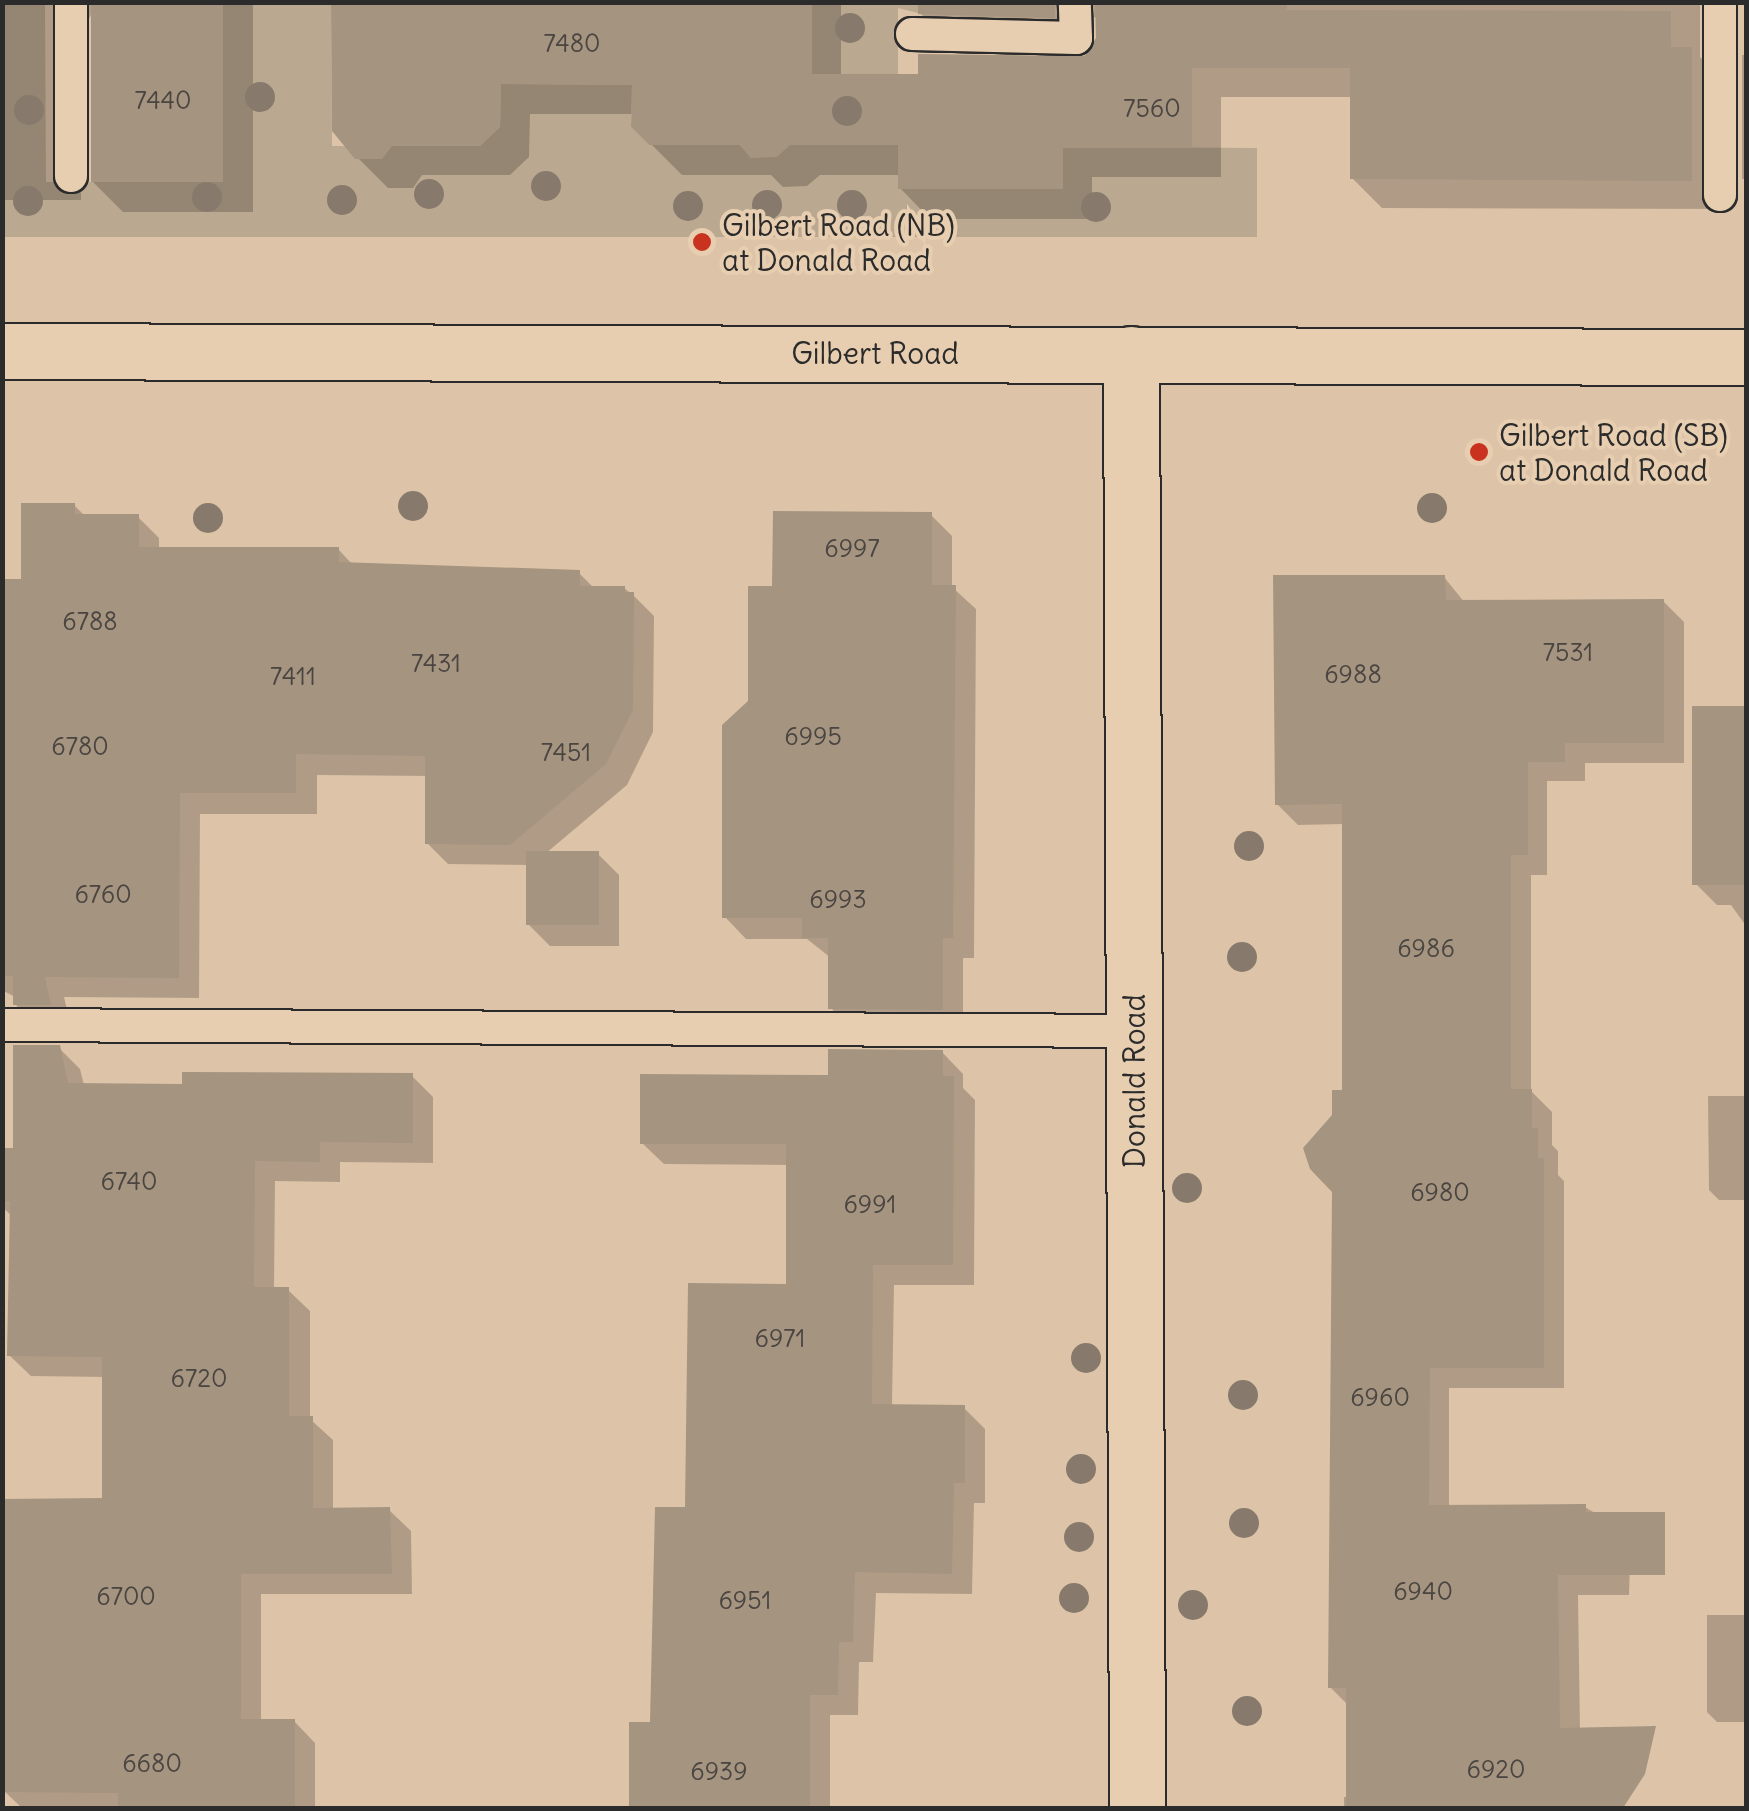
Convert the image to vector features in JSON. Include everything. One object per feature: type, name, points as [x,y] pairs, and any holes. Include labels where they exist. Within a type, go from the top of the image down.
[{"type":"main road","name":"Gilbert Road","points":[[2,350],[1746,357]]},
{"type":"main road","name":"Donald Road","points":[[1131,354],[1137,1808]]},
{"type":"lane","points":[[72,2],[72,176]]},
{"type":"lane","points":[[912,34],[1076,38],[1075,2]]},
{"type":"lane","points":[[1720,2],[1720,195]]},
{"type":"lane","points":[[2,1024],[1133,1031]]},
{"type":"shaded area","points":[[918,2],[918,13],[898,8],[898,189],[1062,189],[1063,110],[1111,147],[1257,148],[1257,237],[3,237],[2,3],[45,3],[46,182],[223,182],[223,3],[331,3],[332,146],[480,146],[500,127],[501,84],[632,85],[631,127],[649,145],[740,145],[751,158],[790,145],[812,145],[812,3]]},
{"type":"building","points":[[91,2],[223,2],[223,182],[91,182]]},
{"type":"building","points":[[331,2],[812,2],[812,74],[918,74],[918,54],[1085,56],[1096,38],[1095,2],[1287,2],[1287,10],[1671,11],[1671,47],[1692,47],[1692,181],[1350,179],[1350,68],[1192,68],[1192,148],[1063,148],[1063,189],[898,189],[898,145],[790,145],[777,157],[751,158],[740,145],[649,145],[631,127],[632,85],[501,84],[500,127],[480,146],[392,146],[382,159],[355,159],[332,131]]},
{"type":"building","points":[[918,2],[1055,2],[1055,18],[918,14]]},
{"type":"building","points":[[21,503],[75,503],[75,514],[139,514],[139,547],[339,547],[339,562],[580,570],[580,586],[625,586],[625,592],[634,592],[633,710],[606,764],[510,845],[425,844],[425,756],[296,754],[296,793],[180,793],[179,978],[45,977],[51,1005],[13,1005],[13,976],[2,976],[2,579],[21,579]]},
{"type":"building","points":[[773,511],[932,512],[932,585],[956,585],[953,938],[943,938],[943,1010],[828,1009],[828,938],[802,938],[802,918],[722,918],[722,725],[748,701],[748,586],[772,586]]},
{"type":"building","points":[[1273,575],[1445,575],[1446,600],[1664,599],[1664,743],[1565,743],[1565,762],[1528,762],[1528,855],[1511,855],[1511,1089],[1532,1089],[1532,1128],[1538,1128],[1538,1158],[1544,1158],[1544,1368],[1430,1368],[1429,1505],[1586,1504],[1586,1512],[1665,1512],[1665,1575],[1558,1575],[1560,1728],[1656,1726],[1645,1774],[1623,1808],[1346,1808],[1346,1688],[1328,1688],[1332,1192],[1310,1169],[1303,1148],[1332,1115],[1332,1090],[1342,1090],[1342,804],[1275,805]]},
{"type":"building","points":[[1692,706],[1746,706],[1746,885],[1692,885]]},
{"type":"building","points":[[526,851],[599,851],[599,925],[526,925]]},
{"type":"building","points":[[13,1045],[60,1045],[68,1083],[182,1084],[182,1072],[413,1073],[413,1143],[320,1142],[320,1162],[255,1161],[254,1287],[289,1287],[289,1416],[313,1416],[313,1508],[390,1507],[392,1574],[241,1574],[241,1719],[295,1719],[295,1808],[118,1808],[118,1793],[2,1792],[2,1499],[102,1498],[102,1357],[7,1356],[10,1201],[2,1201],[2,1148],[13,1148]]},
{"type":"building","points":[[828,1049],[943,1050],[943,1076],[954,1076],[953,1265],[873,1265],[872,1404],[965,1405],[965,1483],[954,1483],[952,1574],[855,1572],[853,1642],[839,1642],[838,1695],[810,1695],[810,1808],[629,1808],[629,1722],[650,1722],[655,1507],[685,1507],[688,1283],[786,1284],[786,1144],[640,1144],[640,1074],[828,1075]]},
{"type":"place","name":"Gilbert Road (NB) at Donald Road","points":[[702,242]]},
{"type":"place","name":"Gilbert Road (SB) at Donald Road","points":[[1479,452]]}]
